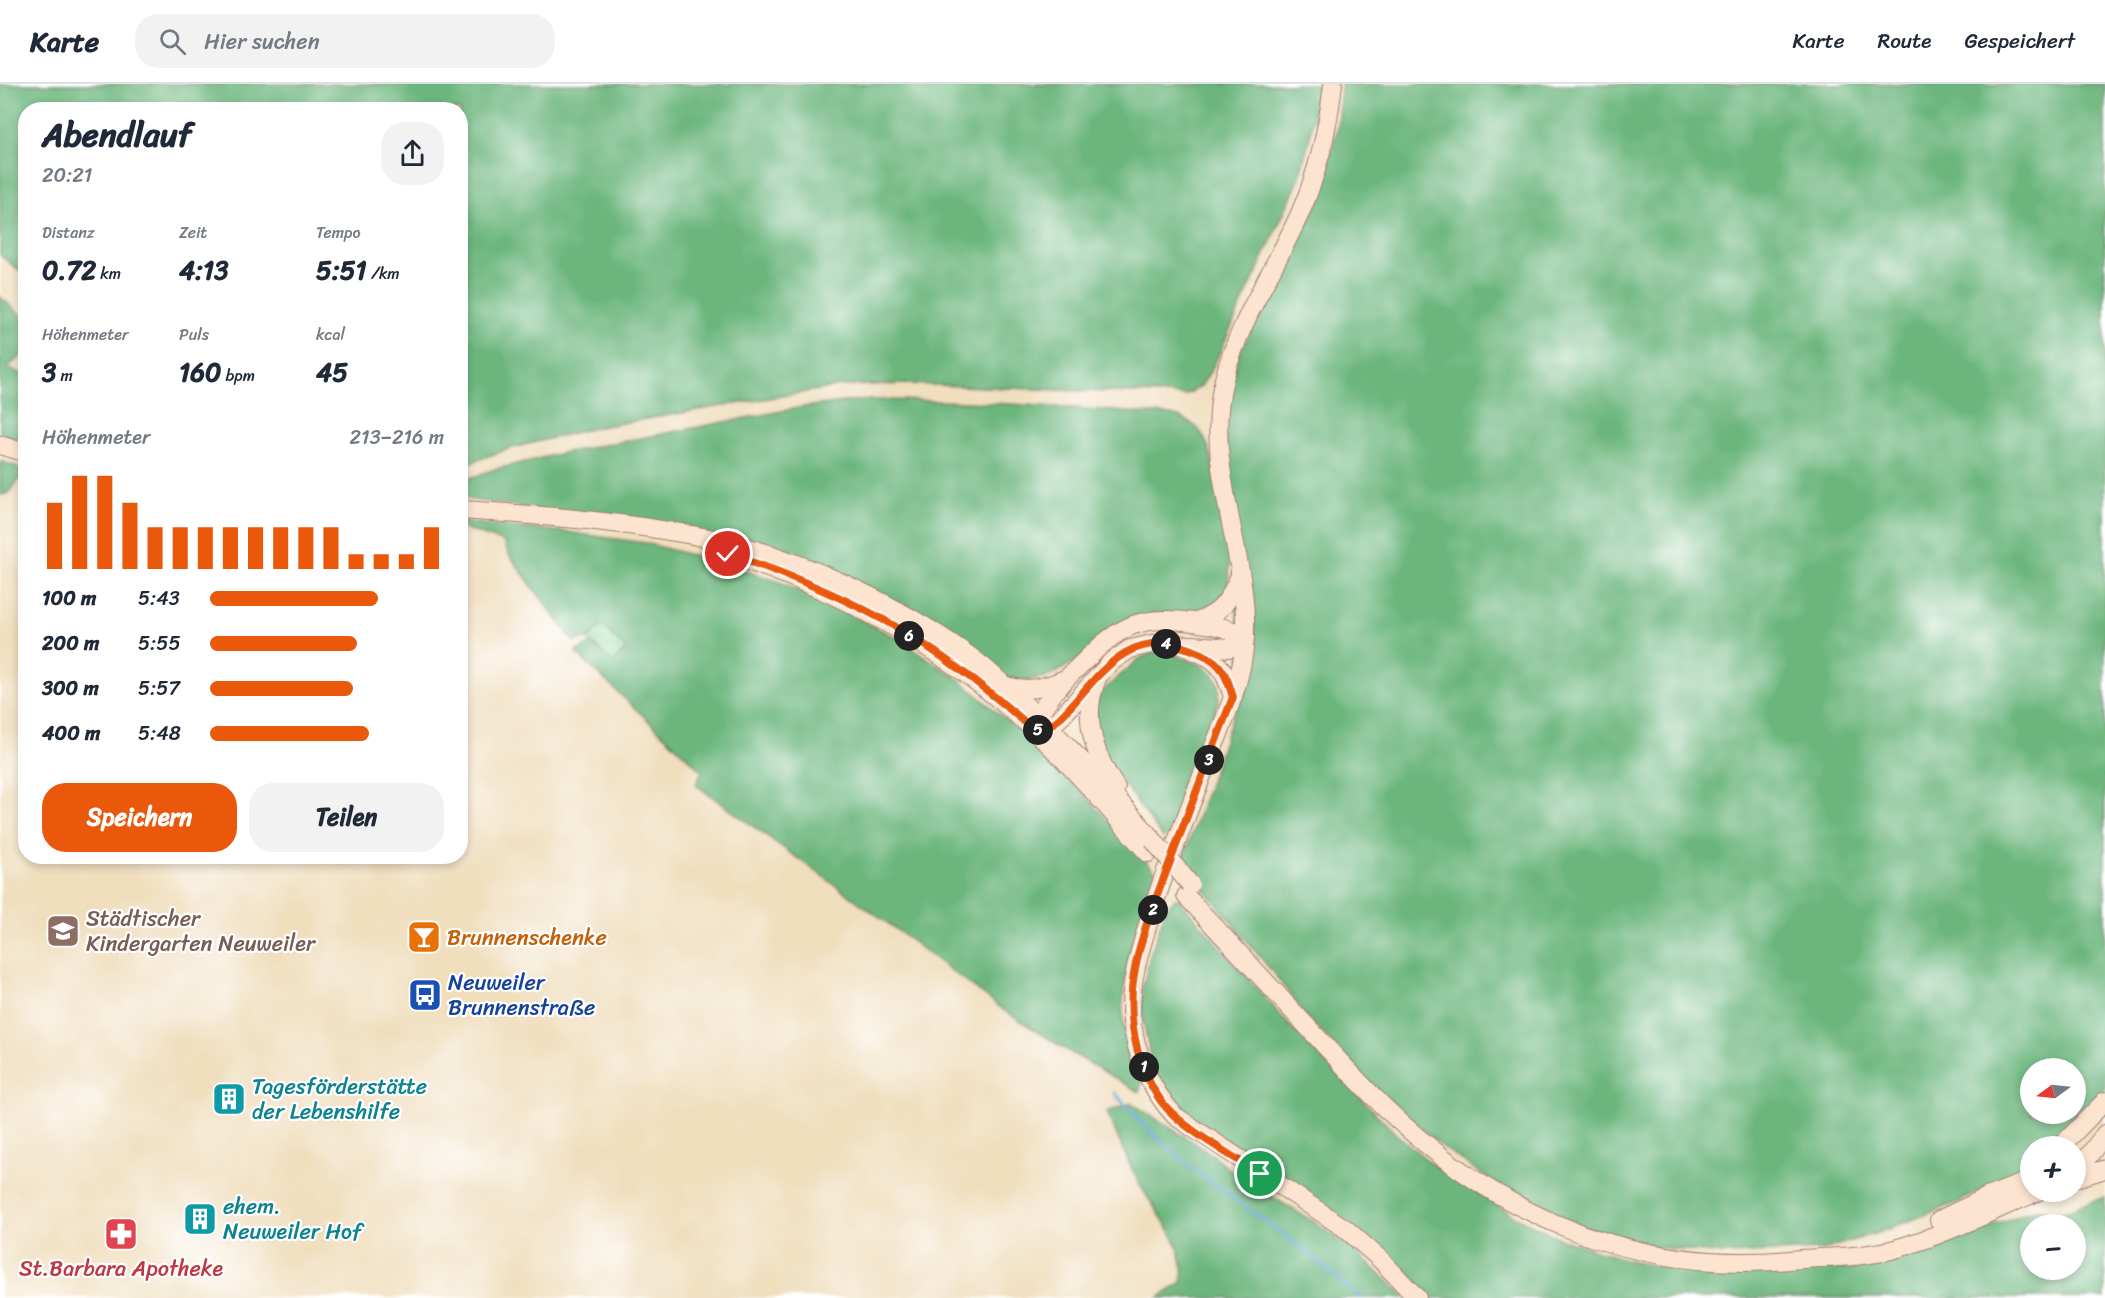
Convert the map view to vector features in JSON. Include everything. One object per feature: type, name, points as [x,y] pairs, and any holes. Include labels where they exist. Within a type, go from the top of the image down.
[{"type":"main road","points":[[1333,84],[1326,131],[1309,192],[1248,318],[1230,359],[1224,381],[1219,408],[1220,461],[1240,576],[1245,638],[1240,672],[1233,697],[1161,885],[1136,961],[1131,1010],[1133,1031],[1147,1075],[1161,1101],[1175,1116],[1346,1229],[1417,1298]]},
{"type":"main road","points":[[0,446],[18,451]]},
{"type":"main road","points":[[468,511],[621,524],[709,538],[741,546],[827,577],[881,603],[938,635],[972,658],[1004,685],[1302,1020],[1386,1109],[1418,1137],[1478,1182],[1540,1217],[1585,1236],[1657,1256],[1728,1263],[1774,1262],[1864,1256],[1894,1249],[2020,1199]]},
{"type":"main road","points":[[621,524],[750,561],[816,587],[917,640],[950,662],[1004,704],[1041,725],[1074,752],[1138,823]]},
{"type":"main road","points":[[1196,622],[1214,615],[1223,607],[1240,576]]},
{"type":"main road","points":[[1041,725],[1043,707],[1067,678],[1103,643],[1116,633],[1131,626],[1161,619],[1196,622],[1225,627],[1245,638]]},
{"type":"main road","points":[[1041,725],[1061,717],[1111,662],[1130,649],[1152,644],[1229,648],[1245,638]]},
{"type":"main road","points":[[1180,646],[1198,652],[1219,664],[1226,674],[1233,697]]},
{"type":"main road","points":[[1098,675],[1090,705],[1090,731],[1112,781],[1150,847]]},
{"type":"main road","points":[[1004,685],[1026,690],[1040,688],[1067,678]]},
{"type":"main road","points":[[2071,1136],[2105,1101]]},
{"type":"main road","points":[[2086,1160],[2105,1134]]},
{"type":"main road","points":[[2086,1175],[2105,1169]]},
{"type":"main road","points":[[1987,1197],[2020,1175]]},
{"type":"main road","points":[[1823,1258],[1913,1231],[2020,1184]]},
{"type":"green space","points":[[0,84],[1319,84],[1310,137],[1298,182],[1214,365],[1201,386],[1186,395],[907,384],[841,386],[593,428],[508,449],[468,463],[468,102],[18,102],[18,269],[0,255]]},
{"type":"green space","points":[[1341,84],[2105,84],[2105,1091],[2086,1110],[2086,1058],[2020,1058],[2020,1124],[2073,1124],[2061,1136],[2020,1136],[2020,1167],[1959,1202],[1880,1232],[1822,1250],[1724,1254],[1654,1247],[1587,1228],[1506,1191],[1444,1148],[1386,1099],[1304,1014],[1284,986],[1182,862],[1232,718],[1243,693],[1226,463],[1225,403],[1239,355],[1303,226],[1325,175],[1338,127]]},
{"type":"green space","points":[[0,297],[18,312],[18,359],[7,368],[18,372],[18,441],[0,435]]},
{"type":"green space","points":[[862,400],[978,402],[1171,415],[1186,420],[1202,433],[1211,455],[1230,557],[1228,589],[1202,615],[1153,613],[1051,676],[1021,682],[1007,677],[782,554],[468,499],[468,479],[492,470],[562,453],[803,407]]},
{"type":"green space","points":[[0,461],[18,467],[18,481],[9,493],[0,495]]},
{"type":"green space","points":[[468,522],[566,532],[645,543],[722,563],[780,582],[895,637],[956,677],[1025,736],[1063,772],[1156,872],[1134,940],[1124,987],[1125,1035],[1131,1058],[1142,1083],[1139,1092],[1005,1011],[696,785],[702,771],[575,652],[592,644],[613,663],[626,649],[602,625],[588,639],[573,641],[509,555],[504,542],[468,530]]},
{"type":"green space","points":[[602,625],[626,649],[613,663],[588,639]]},
{"type":"green space","points":[[1162,652],[1187,659],[1204,667],[1216,678],[1219,686],[1219,700],[1170,835],[1163,838],[1100,747],[1095,708],[1098,698],[1107,687],[1139,659],[1151,653]]},
{"type":"green space","points":[[1177,897],[1287,1023],[1397,1135],[1437,1168],[1516,1217],[1557,1237],[1638,1263],[1681,1270],[1725,1273],[1820,1267],[1855,1269],[1929,1249],[2020,1215],[2020,1280],[2086,1280],[2086,1214],[2056,1214],[2105,1197],[2105,1298],[1429,1298],[1371,1243],[1175,1108],[1156,1075],[1143,1020],[1142,990],[1150,956],[1166,908]]},
{"type":"green space","points":[[1131,1103],[1212,1154],[1234,1174],[1319,1225],[1354,1250],[1406,1298],[1158,1298],[1182,1283],[1181,1256],[1171,1232],[1137,1179],[1107,1112]]},
{"type":"green space","points":[[2037,1209],[2056,1214],[2024,1214]]},
{"type":"waterway","points":[[1115,1093],[1135,1116],[1178,1156],[1297,1245],[1361,1298]]},
{"type":"place","name":"Städtischer Kindergarten Neuweiler","points":[[63,931]]},
{"type":"place","name":"Brunnenschenke","points":[[424,937]]},
{"type":"place","name":"Neuweiler Brunnenstraße","points":[[425,995]]},
{"type":"place","name":"Tagesförderstätte der Lebenshilfe","points":[[229,1099]]},
{"type":"place","name":"ehem. Neuweiler Hof","points":[[200,1219]]},
{"type":"place","name":"St.Barbara Apotheke","points":[[121,1234]]},
{"type":"route","points":[[728,554],[825,591],[891,625],[950,662],[1035,731],[1049,727],[1111,662],[1120,654],[1140,645],[1180,646],[1210,658],[1224,669],[1233,697],[1158,894],[1136,961],[1131,1010],[1133,1031],[1139,1053],[1147,1075],[1161,1101],[1193,1130],[1260,1174]]}]
